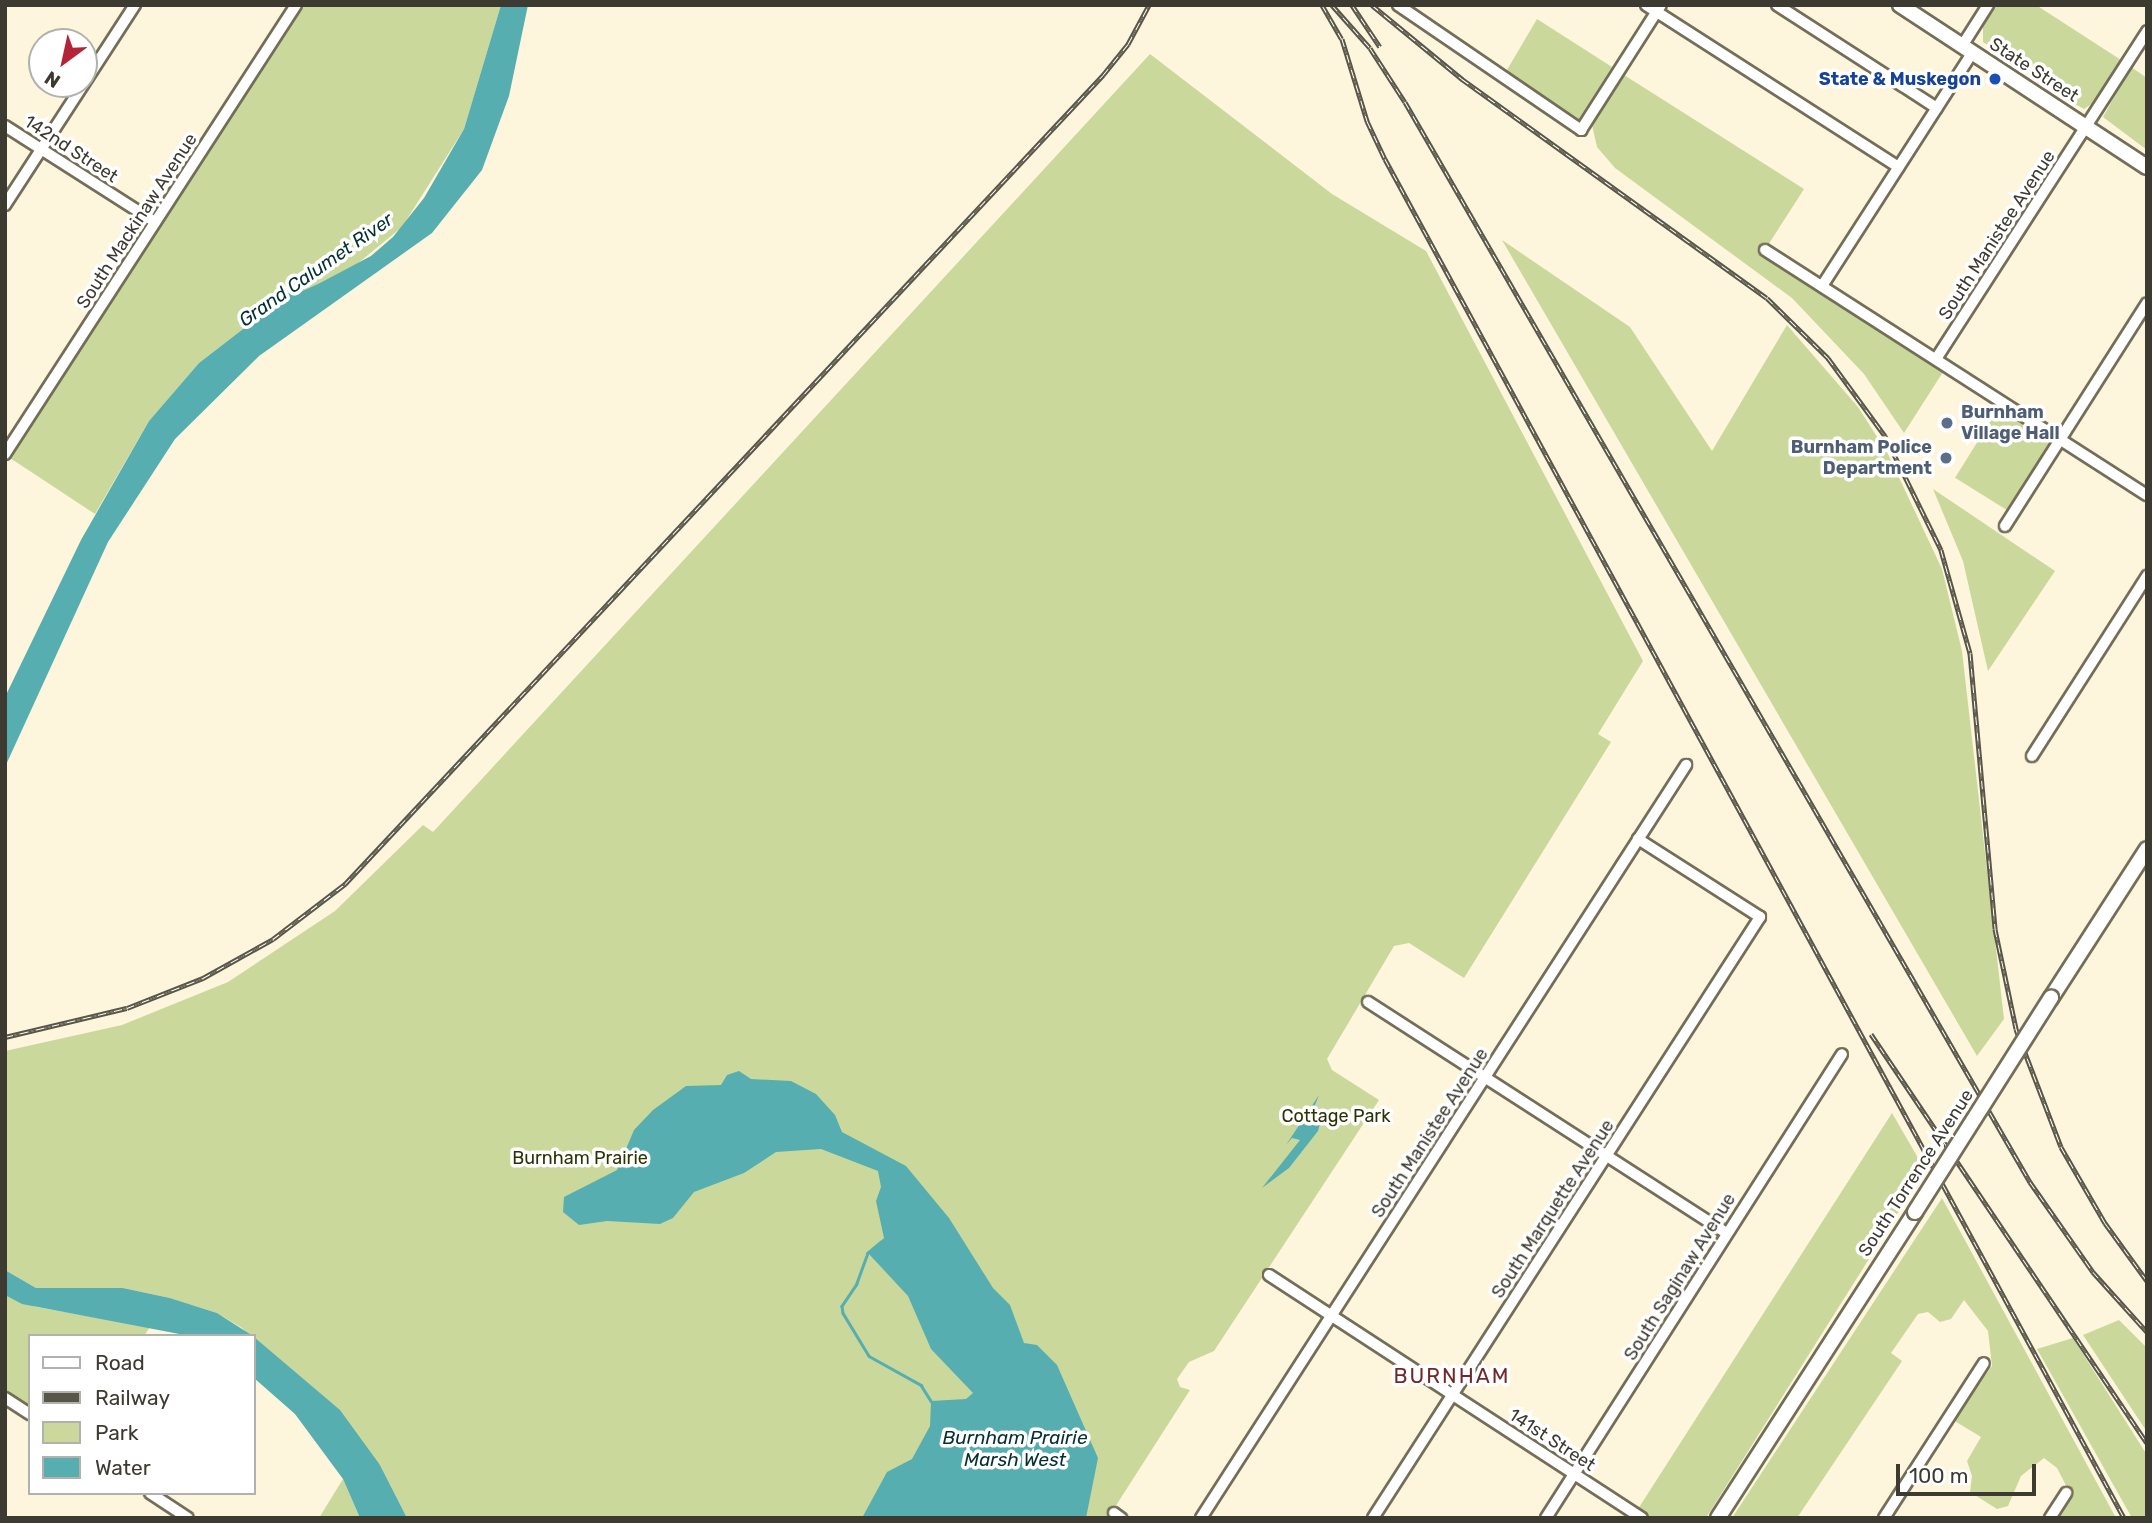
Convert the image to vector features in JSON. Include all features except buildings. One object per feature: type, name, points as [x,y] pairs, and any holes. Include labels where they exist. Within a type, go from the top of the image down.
[{"type":"main road","name":"State Street","points":[[1900,5],[2147,167]]},
{"type":"main road","name":"South Torrence Avenue","points":[[1718,1518],[2147,849]]},
{"type":"street","points":[[5,205],[135,5]]},
{"type":"street","name":"South Mackinaw Avenue","points":[[5,454],[296,5]]},
{"type":"street","points":[[1398,5],[1460,51],[1581,130],[1659,9]]},
{"type":"street","points":[[1646,5],[1659,9],[1898,167]]},
{"type":"street","points":[[1777,5],[1937,108]]},
{"type":"street","points":[[1822,286],[1937,108],[1988,5]]},
{"type":"street","name":"South Manistee Avenue","points":[[1936,359],[2147,31]]},
{"type":"street","name":"142nd Street","points":[[5,126],[155,222]]},
{"type":"street","points":[[1765,250],[2147,495]]},
{"type":"street","points":[[2005,526],[2147,303]]},
{"type":"street","points":[[2032,756],[2147,576]]},
{"type":"street","name":"South Manistee Avenue","points":[[1201,1518],[1686,765]]},
{"type":"street","name":"South Marquette Avenue","points":[[1373,1518],[1760,917],[1638,839]]},
{"type":"street","points":[[1368,1002],[1726,1233]]},
{"type":"street","name":"South Saginaw Avenue","points":[[1546,1518],[1842,1054]]},
{"type":"street","name":"141st Street","points":[[1269,1275],[1642,1518]]},
{"type":"street","points":[[1884,1518],[1984,1363]]},
{"type":"street","points":[[5,1398],[28,1413]]},
{"type":"street","points":[[2050,1518],[2066,1493]]},
{"type":"street","points":[[153,1495],[188,1518]]},
{"type":"green space","points":[[304,5],[501,5],[464,129],[402,227],[357,264],[303,292],[281,293],[265,312],[199,363],[149,421],[95,514],[10,458]]},
{"type":"green space","points":[[1996,5],[2036,5],[2121,60],[2093,103],[2084,109],[1983,42],[1983,26]]},
{"type":"green space","points":[[1537,19],[1612,67],[1579,119],[1571,120],[1504,75]]},
{"type":"green space","name":"Burnham Prairie","points":[[1150,54],[1332,194],[1426,251],[1643,661],[1598,734],[1611,742],[1464,978],[1409,943],[1394,946],[1327,1059],[1332,1070],[1379,1100],[1214,1351],[1189,1362],[1177,1379],[1180,1387],[1190,1390],[1108,1518],[407,1518],[380,1465],[256,1342],[256,1334],[248,1334],[217,1313],[170,1298],[123,1288],[36,1288],[5,1270],[5,1051],[122,1025],[228,982],[335,911],[423,825],[433,832]]},
{"type":"green space","points":[[2131,67],[2147,78],[2147,150],[2103,117]]},
{"type":"green space","points":[[1624,75],[1804,189],[1761,256],[1943,372],[1904,433],[1864,374],[1792,298],[1615,168],[1597,147],[1592,125]]},
{"type":"green space","points":[[1502,240],[1630,327],[1712,451],[1787,325],[1858,407],[1888,454],[1942,569],[1962,651],[2004,1019],[1977,1056]]},
{"type":"green space","points":[[1998,409],[2051,442],[2008,511],[1955,478]]},
{"type":"green space","points":[[1933,489],[2055,571],[1988,671],[1963,561]]},
{"type":"green space","points":[[1892,1113],[1925,1170],[1706,1518],[1651,1518],[1638,1509]]},
{"type":"green space","points":[[1942,1198],[2116,1518],[2058,1518],[2071,1495],[2057,1468],[2044,1458],[2021,1476],[2008,1506],[1997,1509],[1970,1492],[1972,1476],[1967,1461],[1981,1437],[1953,1420],[1992,1366],[1988,1331],[1964,1300],[1951,1319],[1940,1322],[1928,1312],[1918,1314],[1891,1353],[1902,1361],[1797,1518],[1732,1518]]},
{"type":"green space","points":[[5,1295],[36,1307],[150,1327],[145,1334],[28,1334],[28,1409],[5,1394]]},
{"type":"green space","points":[[2119,1320],[2147,1348],[2147,1432],[2083,1335]]},
{"type":"green space","points":[[2073,1338],[2147,1455],[2147,1518],[2132,1518],[2037,1349]]},
{"type":"green space","points":[[343,1479],[360,1518],[319,1518]]},
{"type":"water","points":[[501,5],[528,5],[509,96],[482,170],[432,233],[259,356],[175,439],[108,542],[5,767],[5,697],[81,540],[149,421],[199,363],[265,312],[281,293],[298,293],[318,284],[371,256],[393,237],[424,198],[464,129]]},
{"type":"water","name":"Burnham Prairie Marsh West","points":[[739,1071],[751,1079],[791,1081],[816,1094],[835,1115],[842,1132],[906,1166],[949,1218],[993,1288],[1010,1305],[1024,1343],[1037,1345],[1057,1365],[1098,1458],[1086,1518],[862,1518],[887,1472],[912,1459],[930,1426],[931,1401],[966,1399],[973,1393],[931,1349],[908,1296],[868,1253],[884,1238],[876,1201],[881,1187],[878,1171],[821,1149],[776,1152],[744,1173],[694,1192],[673,1218],[660,1224],[607,1221],[579,1225],[563,1212],[564,1197],[617,1170],[634,1130],[653,1110],[686,1086],[721,1085],[727,1075]]},
{"type":"water","points":[[1319,1095],[1315,1105],[1321,1120],[1318,1131],[1289,1168],[1262,1188],[1300,1140],[1292,1138],[1286,1145]]},
{"type":"water","points":[[5,1270],[36,1288],[123,1288],[170,1298],[217,1313],[250,1334],[180,1334],[22,1304],[5,1295]]},
{"type":"water","points":[[256,1339],[340,1410],[380,1465],[407,1518],[360,1518],[343,1479],[295,1414],[256,1380]]},
{"type":"waterway","points":[[881,1242],[868,1253],[857,1284],[842,1306],[843,1313],[869,1356],[921,1385],[931,1401]]},
{"type":"railway","points":[[5,1037],[127,1008],[203,978],[273,939],[345,884],[1103,75],[1128,44],[1149,5]]},
{"type":"railway","points":[[1322,5],[1342,39],[1367,121],[1385,159],[2124,1518]]},
{"type":"railway","points":[[1332,5],[1370,48],[1405,102],[2030,1182],[2093,1272],[2147,1332]]},
{"type":"railway","points":[[1352,5],[1380,47]]},
{"type":"railway","points":[[1372,5],[1462,79],[1767,298],[1828,358],[1885,436],[1941,550],[1970,653],[1995,929],[2016,1029],[2061,1147],[2105,1223],[2147,1281]]},
{"type":"railway","points":[[1871,1034],[2147,1443]]},
{"type":"place","name":"State & Muskegon","points":[[1995,79]]},
{"type":"place","name":"Burnham Village Hall","points":[[1947,423]]},
{"type":"place","name":"Burnham Police Department","points":[[1946,458]]},
{"type":"district","name":"BURNHAM","points":[[1452,1376]]},
{"type":"water label","name":"Grand Calumet River","points":[[316,270]]},
{"type":"park label","name":"Cottage Park","points":[[1336,1116]]}]
